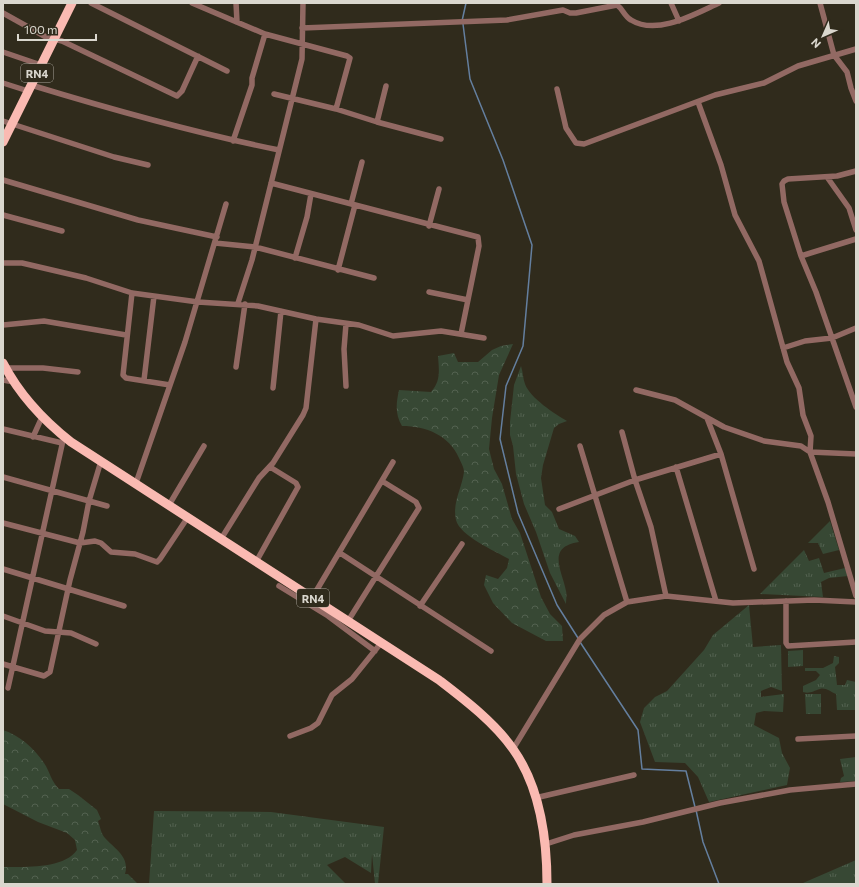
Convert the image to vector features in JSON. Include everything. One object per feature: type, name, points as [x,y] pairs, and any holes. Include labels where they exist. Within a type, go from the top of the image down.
[{"type":"highway","name":"RN4","points":[[3,142],[7,123],[29,88],[72,3]]},
{"type":"highway","name":"RN4","points":[[4,365],[14,382],[63,440],[136,483],[439,680],[462,698],[500,733],[513,749],[525,770],[535,798],[546,844],[547,884]]},
{"type":"street","points":[[91,3],[227,71]]},
{"type":"street","points":[[192,3],[265,34],[350,58],[336,108]]},
{"type":"street","points":[[236,3],[237,22]]},
{"type":"street","points":[[238,303],[255,247],[302,59],[301,43],[303,3]]},
{"type":"street","points":[[562,3],[563,10]]},
{"type":"street","points":[[671,3],[679,21]]},
{"type":"street","points":[[302,28],[507,20],[563,10],[570,13],[576,13],[617,5],[623,14],[640,25],[649,27],[679,21],[719,3]]},
{"type":"street","points":[[820,3],[834,55],[847,72],[850,88],[856,101]]},
{"type":"street","points":[[3,13],[46,37],[101,59],[177,96],[182,91],[198,56]]},
{"type":"street","points":[[233,141],[252,85],[252,78],[265,34]]},
{"type":"street","points":[[557,89],[566,128],[573,141],[579,144],[732,90],[764,83],[798,66],[856,49]]},
{"type":"street","points":[[3,52],[41,65]]},
{"type":"street","points":[[3,83],[29,88],[233,141],[279,150]]},
{"type":"street","points":[[377,122],[386,86]]},
{"type":"street","points":[[274,94],[316,105],[336,108],[377,122],[441,139]]},
{"type":"street","points":[[698,102],[721,165],[736,215],[759,261],[783,348],[799,388],[803,415],[810,436],[810,452],[828,502],[856,596]]},
{"type":"street","points":[[7,123],[114,157],[148,165]]},
{"type":"street","points":[[338,270],[362,162]]},
{"type":"street","points":[[856,170],[848,174],[827,177],[788,179],[782,184],[784,202],[801,256],[856,407]]},
{"type":"street","points":[[827,177],[849,208],[856,230]]},
{"type":"street","points":[[3,180],[138,220],[216,240],[255,247],[338,270],[374,278]]},
{"type":"street","points":[[271,183],[353,204],[429,226],[478,237],[479,246],[461,334]]},
{"type":"street","points":[[429,226],[439,189]]},
{"type":"street","points":[[295,258],[307,217],[311,194]]},
{"type":"street","points":[[136,483],[198,302],[207,264],[216,240],[226,204]]},
{"type":"street","points":[[3,215],[62,231]]},
{"type":"street","points":[[801,256],[856,239]]},
{"type":"street","points":[[3,263],[22,263],[86,278],[132,293],[198,302],[245,304],[346,324],[393,336],[428,332],[461,334],[484,338]]},
{"type":"street","points":[[429,292],[468,300]]},
{"type":"street","points":[[132,293],[126,335],[123,375],[126,378],[170,385]]},
{"type":"street","points":[[144,380],[154,296]]},
{"type":"street","points":[[236,367],[245,304]]},
{"type":"street","points":[[273,388],[281,311]]},
{"type":"street","points":[[222,539],[259,478],[270,467],[306,408],[316,318]]},
{"type":"street","points":[[3,325],[44,321],[126,335]]},
{"type":"street","points":[[346,324],[344,348],[346,386]]},
{"type":"street","points":[[783,348],[805,341],[832,338],[856,328]]},
{"type":"street","points":[[4,365],[78,372]]},
{"type":"street","points":[[3,380],[14,382]]},
{"type":"street","points":[[636,390],[676,400],[724,427],[764,441],[801,446],[810,452],[856,454]]},
{"type":"street","points":[[33,437],[42,417]]},
{"type":"street","points":[[707,418],[721,454],[754,569]]},
{"type":"street","points":[[3,429],[33,437],[63,440],[8,688]]},
{"type":"street","points":[[622,432],[635,480],[651,527],[666,596]]},
{"type":"street","points":[[169,505],[204,446]]},
{"type":"street","points":[[580,446],[626,602]]},
{"type":"street","points":[[559,509],[635,480],[721,454]]},
{"type":"street","points":[[3,664],[44,676],[48,675],[89,501],[101,461]]},
{"type":"street","points":[[312,598],[393,462]]},
{"type":"street","points":[[256,562],[298,487],[296,483],[270,467]]},
{"type":"street","points":[[676,467],[716,601]]},
{"type":"street","points":[[3,477],[107,506]]},
{"type":"street","points":[[348,621],[419,508],[416,502],[382,481]]},
{"type":"street","points":[[3,523],[80,543],[100,543],[111,552],[129,552],[157,562],[188,517]]},
{"type":"street","points":[[420,606],[462,544]]},
{"type":"street","points":[[340,553],[376,578],[491,651]]},
{"type":"street","points":[[3,569],[124,606]]},
{"type":"street","points":[[279,586],[328,616],[375,652]]},
{"type":"street","points":[[513,749],[580,639],[604,615],[626,602],[666,596],[733,603],[814,600],[856,602]]},
{"type":"street","points":[[786,601],[786,643],[788,646],[856,642]]},
{"type":"street","points":[[3,616],[45,631],[72,633],[96,644]]},
{"type":"street","points":[[290,736],[311,728],[318,723],[332,695],[352,680],[375,652],[381,642]]},
{"type":"street","points":[[798,738],[856,736]]},
{"type":"street","points":[[535,798],[634,775]]},
{"type":"street","points":[[546,844],[574,835],[643,822],[720,803],[790,790],[856,784]]},
{"type":"green space","points":[[513,344],[499,375],[489,449],[494,469],[502,484],[512,519],[520,533],[541,597],[550,614],[562,626],[563,641],[546,641],[512,623],[493,603],[484,585],[486,575],[498,579],[507,568],[509,559],[464,532],[456,520],[456,502],[464,472],[455,450],[449,443],[436,433],[411,426],[402,426],[397,413],[399,390],[431,392],[434,388],[439,375],[438,356],[454,353],[458,362],[478,362],[492,350],[501,346]]},
{"type":"green space","points":[[521,366],[525,384],[532,395],[543,405],[567,421],[554,428],[543,465],[541,478],[545,505],[552,512],[559,529],[575,536],[579,542],[562,549],[559,554],[560,568],[566,593],[566,604],[550,573],[536,532],[524,504],[516,474],[513,446],[510,435],[510,422],[514,385]]},
{"type":"green space","points":[[830,521],[839,550],[823,554],[818,543],[808,543]]},
{"type":"green space","points":[[804,550],[809,561],[819,558],[824,573],[845,568],[848,576],[829,578],[821,582],[823,597],[760,594]]},
{"type":"green space","points":[[749,605],[753,647],[781,645],[782,691],[771,687],[761,691],[761,697],[784,694],[783,712],[764,711],[756,713],[754,725],[779,738],[782,753],[790,768],[787,785],[709,802],[698,777],[685,763],[655,762],[640,722],[644,708],[655,697],[667,691],[704,650],[713,635]]},
{"type":"green space","points":[[803,650],[803,666],[788,667],[788,651]]},
{"type":"green space","points":[[834,656],[839,657],[839,663],[835,667],[837,685],[845,685],[847,680],[856,682],[856,710],[837,710],[836,694],[826,689],[805,693],[803,692],[803,686],[816,680],[820,675],[816,671],[805,671],[805,668],[823,668],[833,663]]},
{"type":"green space","points":[[805,694],[821,694],[821,714],[806,714]]},
{"type":"green space","points":[[3,730],[15,735],[36,752],[59,789],[69,789],[97,810],[101,819],[98,821],[102,834],[124,858],[126,868],[125,874],[128,874],[138,884],[3,884],[3,867],[32,867],[53,864],[63,861],[77,850],[75,840],[67,833],[38,822],[3,804]]},
{"type":"green space","points":[[856,757],[856,781],[840,782],[841,778],[844,776],[840,759]]},
{"type":"green space","points":[[154,811],[271,812],[384,827],[378,884],[375,884],[372,854],[371,873],[345,857],[327,865],[346,884],[149,884]]},
{"type":"green space","points":[[856,860],[856,884],[803,884],[803,883]]},
{"type":"waterway","points":[[462,21],[466,3]]},
{"type":"waterway","points":[[463,24],[470,79],[503,160],[532,245],[523,346],[506,386],[500,439],[518,513],[557,605],[578,638]]},
{"type":"waterway","points":[[580,642],[638,730],[642,769],[686,771],[695,807]]},
{"type":"waterway","points":[[696,810],[703,842],[719,884]]}]
